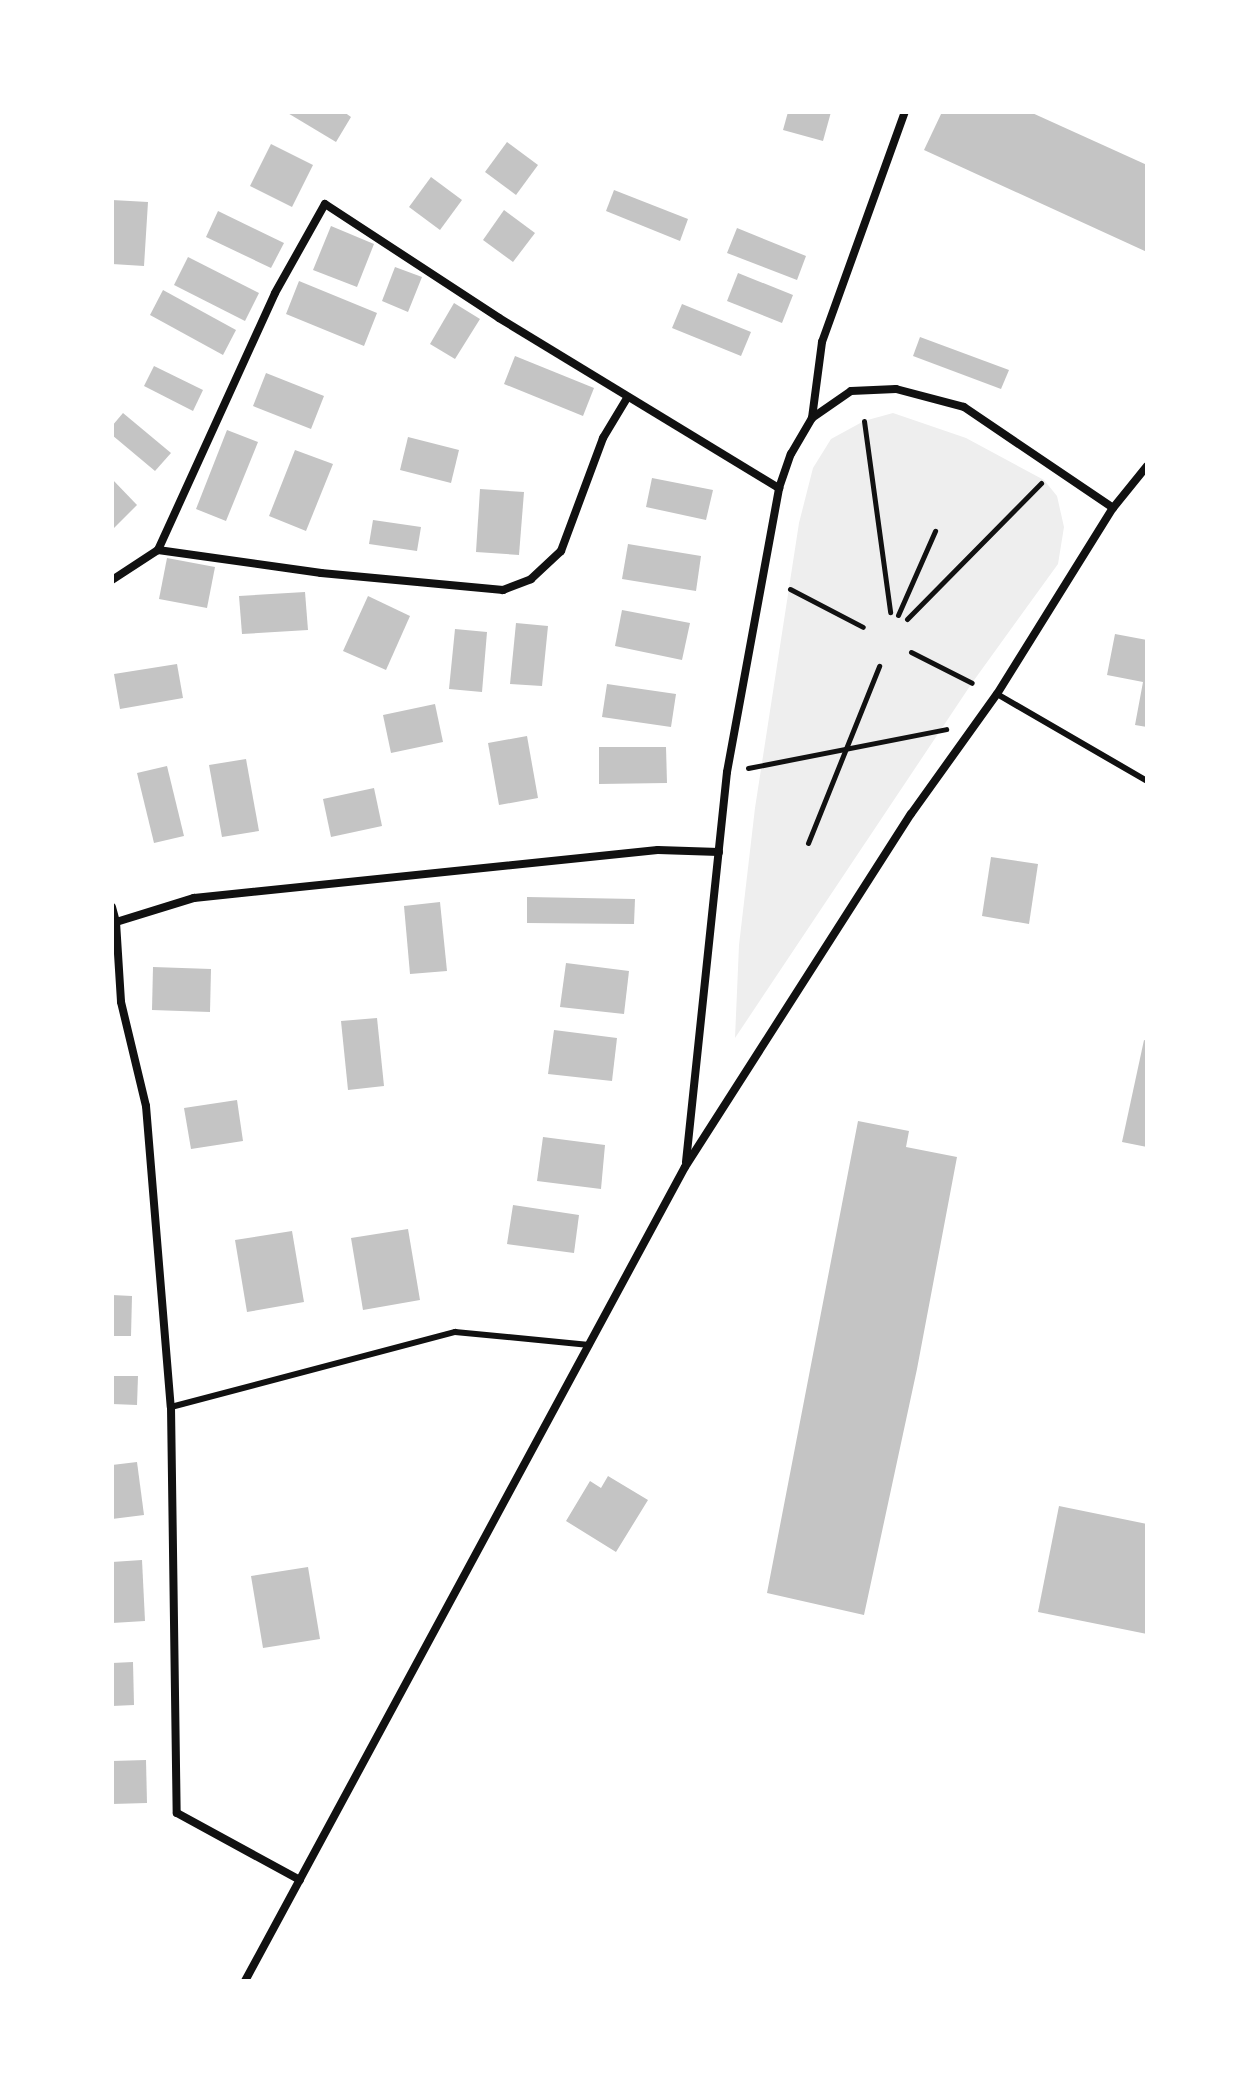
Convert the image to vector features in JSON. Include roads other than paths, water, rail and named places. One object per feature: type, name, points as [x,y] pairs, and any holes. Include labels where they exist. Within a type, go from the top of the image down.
[{"type":"street","points":[[685,1167],[727,772],[779,488],[791,454],[812,418],[822,342],[905,112]]},
{"type":"street","points":[[112,580],[158,550],[275,293],[325,204],[627,398],[779,488]]},
{"type":"street","points":[[812,418],[851,391],[896,389],[964,407],[1113,508]]},
{"type":"street","points":[[158,550],[321,573],[503,590],[531,579],[561,551],[603,438],[627,398]]},
{"type":"street","points":[[245,1981],[685,1167],[911,814],[997,694],[1113,508],[1147,466]]},
{"type":"street","points":[[114,923],[194,898],[658,850],[719,852]]},
{"type":"street","points":[[112,907],[121,1002],[146,1106],[171,1407],[177,1813],[300,1880]]},
{"type":"lane","points":[[997,694],[1147,781]]},
{"type":"lane","points":[[171,1407],[455,1332],[589,1345]]}]
